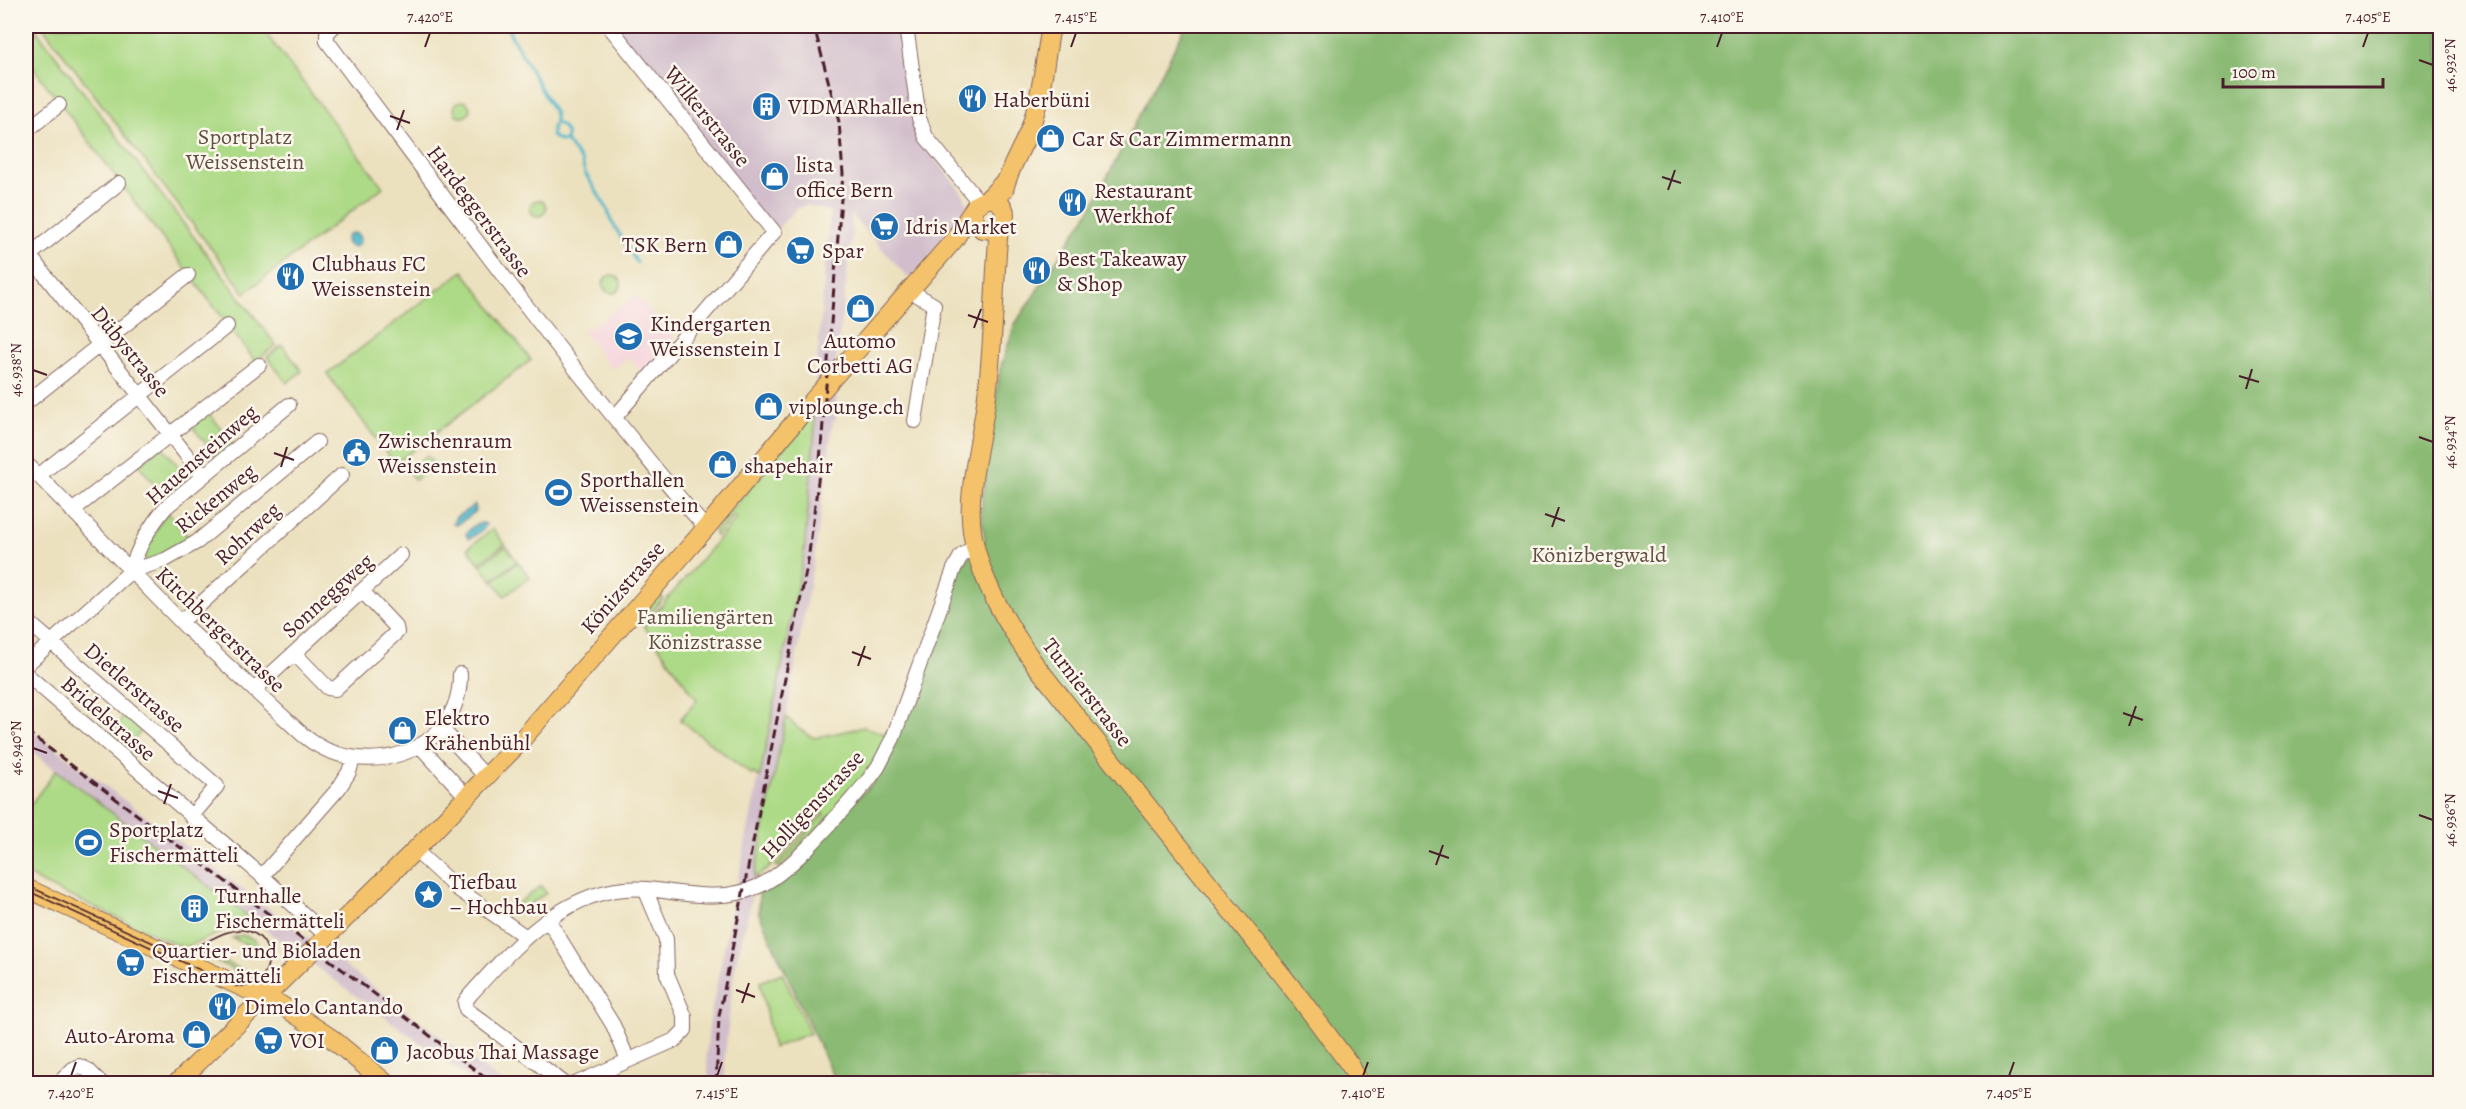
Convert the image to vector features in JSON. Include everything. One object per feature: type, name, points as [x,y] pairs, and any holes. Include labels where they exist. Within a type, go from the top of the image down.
[{"type":"main road","name":"Könizstrasse","points":[[176,1083],[468,797],[706,528],[909,290],[954,240],[987,214],[1007,178],[1038,105],[1051,26]]},
{"type":"main road","name":"Turnierstrasse","points":[[987,214],[997,259],[987,393],[971,504],[975,546],[998,605],[1034,663],[1300,998],[1344,1057],[1360,1083]]},
{"type":"main road","points":[[26,888],[264,997],[312,1024],[382,1082]]},
{"type":"street","name":"Hardeggerstrasse","points":[[334,26],[327,33],[327,41],[484,252],[667,485],[706,528]]},
{"type":"street","name":"Wilkerstrasse","points":[[609,26],[774,232],[615,417]]},
{"type":"street","points":[[906,26],[919,118],[926,138],[987,214]]},
{"type":"street","points":[[26,131],[59,105]]},
{"type":"street","points":[[27,255],[119,183]]},
{"type":"street","name":"Dübystrasse","points":[[27,255],[203,476]]},
{"type":"street","points":[[26,403],[188,275]]},
{"type":"street","points":[[909,290],[934,305],[915,421]]},
{"type":"street","points":[[38,476],[227,327]]},
{"type":"street","points":[[72,511],[259,365]]},
{"type":"street","name":"Hauensteinweg","points":[[131,571],[138,548],[150,527],[166,507],[289,405]]},
{"type":"street","name":"Rickenweg","points":[[131,571],[165,561],[197,542],[317,442]]},
{"type":"street","name":"Kirchbergerstrasse","points":[[26,463],[181,622],[312,742],[334,754],[353,759],[391,756],[420,746],[442,729]]},
{"type":"street","name":"Rohrweg","points":[[181,622],[342,475]]},
{"type":"street","name":"Holligenstrasse","points":[[565,1083],[466,1009],[466,999],[526,937],[567,908],[590,897],[622,890],[645,889],[704,897],[736,893],[761,885],[778,874],[798,856],[867,782],[878,767],[896,728],[954,569],[961,556],[975,546]]},
{"type":"street","name":"Sonneggweg","points":[[254,690],[401,555]]},
{"type":"street","points":[[26,665],[131,571]]},
{"type":"street","points":[[294,653],[328,688],[335,689],[397,632],[396,627],[362,591]]},
{"type":"street","name":"Dietlerstrasse","points":[[26,620],[217,786],[191,817]]},
{"type":"street","name":"Bridelstrasse","points":[[26,674],[262,876],[327,936]]},
{"type":"street","points":[[460,674],[459,688],[442,729],[486,777]]},
{"type":"street","points":[[420,746],[468,797]]},
{"type":"street","points":[[262,876],[339,788],[349,772],[353,759]]},
{"type":"street","points":[[414,850],[455,887],[526,937]]},
{"type":"street","points":[[575,1083],[678,1038],[684,1033],[687,1024],[667,974],[666,939],[645,889]]},
{"type":"street","points":[[548,920],[580,975],[607,1015],[628,1060]]},
{"type":"street","points":[[58,1083],[79,1066],[88,1070],[102,1083]]},
{"type":"shaded area","points":[[613,26],[899,26],[913,120],[922,142],[963,194],[967,203],[963,219],[909,279],[851,214],[852,235],[836,360],[836,420],[833,421],[816,547],[786,717],[748,914],[735,965],[725,1054],[725,1083],[709,1083],[706,1054],[710,1018],[804,553],[815,428],[813,409],[830,212],[808,205],[797,208],[774,232]]},
{"type":"shaded area","name":"Kindergarten Weissenstein I","points":[[636,295],[675,339],[646,372],[640,371],[629,357],[612,369],[584,332]]},
{"type":"shaded area","points":[[26,726],[503,1083],[475,1083],[240,911],[26,747]]},
{"type":"green space","points":[[26,26],[33,26],[276,345],[258,359],[255,361],[26,58]]},
{"type":"green space","name":"Sportplatz Weissenstein","points":[[42,26],[260,26],[383,187],[245,293]]},
{"type":"green space","name":"Könizbergwald","points":[[1186,26],[2440,26],[2440,1083],[836,1083],[759,913],[759,893],[874,782],[960,566],[985,540],[981,516],[982,502],[1000,369],[1015,324],[1091,208]]},
{"type":"green space","points":[[462,101],[470,109],[462,117],[454,109]]},
{"type":"green space","points":[[538,200],[544,202],[546,208],[544,214],[538,216],[532,214],[530,208],[532,202]]},
{"type":"green space","points":[[463,271],[531,360],[395,464],[327,374]]},
{"type":"green space","points":[[612,275],[618,278],[621,284],[618,290],[612,293],[606,290],[603,284],[606,278]]},
{"type":"green space","points":[[282,345],[302,371],[287,383],[267,357]]},
{"type":"green space","points":[[207,411],[235,446],[219,460],[190,424]]},
{"type":"green space","name":"Familiengärten Könizstrasse","points":[[813,413],[815,428],[804,553],[760,777],[753,773],[752,775],[680,720],[697,700],[644,626],[736,519],[733,516],[716,537],[714,531]]},
{"type":"green space","points":[[162,446],[185,475],[176,482],[182,489],[168,501],[139,465]]},
{"type":"green space","points":[[427,456],[435,465],[415,480],[408,471]]},
{"type":"green space","points":[[167,511],[192,542],[148,562],[141,556]]},
{"type":"green space","points":[[493,529],[505,544],[479,563],[468,548]]},
{"type":"green space","points":[[506,546],[517,561],[492,580],[480,565]]},
{"type":"green space","points":[[518,562],[530,577],[505,596],[493,581]]},
{"type":"green space","points":[[658,594],[663,598],[642,624],[636,619]]},
{"type":"green space","points":[[127,713],[144,728],[123,751],[107,737]]},
{"type":"green space","points":[[786,717],[800,730],[814,738],[864,727],[888,735],[868,770],[829,817],[778,868],[776,866],[824,814],[822,812],[768,869],[754,878]]},
{"type":"green space","name":"Sportplatz Fischermätteli","points":[[56,770],[258,924],[255,928],[232,928],[184,948],[41,883],[26,873],[26,811]]},
{"type":"green space","points":[[541,886],[546,893],[516,914],[512,908]]},
{"type":"green space","points":[[242,935],[253,939],[263,951],[232,938]]},
{"type":"green space","points":[[198,952],[209,954],[257,977],[252,979]]},
{"type":"green space","points":[[782,973],[810,1033],[773,1048],[760,982]]},
{"type":"water","points":[[350,233],[356,233],[360,240],[356,247],[350,247],[346,243],[346,237]]},
{"type":"water","points":[[475,505],[476,511],[457,525],[453,523],[456,517]]},
{"type":"water","points":[[486,524],[483,530],[469,539],[466,534],[473,526]]},
{"type":"waterway","points":[[506,26],[555,114],[555,123],[565,129],[566,141],[582,162],[585,173],[608,210],[610,219],[637,263]]},
{"type":"waterway","points":[[555,123],[552,136],[560,141],[566,141]]},
{"type":"tram line","points":[[26,885],[173,952],[191,949],[234,930],[255,934],[263,941],[268,951],[265,972],[259,980],[249,985],[235,986],[26,890]]},
{"type":"railway","points":[[716,1084],[719,1016],[808,561],[819,473],[843,174],[839,122],[814,26]]},
{"type":"railway","points":[[26,731],[494,1084]]},
{"type":"place","name":"Haberbüni","points":[[972,99]]},
{"type":"place","name":"VIDMARhallen","points":[[767,106]]},
{"type":"place","name":"Car & Car Zimmermann","points":[[1051,138]]},
{"type":"place","name":"lista office Bern","points":[[775,177]]},
{"type":"place","name":"Restaurant Werkhof","points":[[1073,203]]},
{"type":"place","name":"Idris Market","points":[[884,226]]},
{"type":"place","name":"TSK Bern","points":[[728,244]]},
{"type":"place","name":"Spar","points":[[801,250]]},
{"type":"place","name":"Best Takeaway & Shop","points":[[1036,271]]},
{"type":"place","name":"Clubhaus FC Weissenstein","points":[[291,276]]},
{"type":"place","name":"Automo Corbetti AG","points":[[860,308]]},
{"type":"place","name":"Kindergarten Weissenstein I","points":[[629,336]]},
{"type":"place","name":"viplounge.ch","points":[[768,406]]},
{"type":"place","name":"Zwischenraum Weissenstein","points":[[357,453]]},
{"type":"place","name":"shapehair","points":[[723,465]]},
{"type":"place","name":"Sporthallen Weissenstein","points":[[559,492]]},
{"type":"place","name":"Elektro Krähenbühl","points":[[403,730]]},
{"type":"place","name":"Sportplatz Fischermätteli","points":[[88,842]]},
{"type":"place","name":"Tiefbau – Hochbau","points":[[428,894]]},
{"type":"place","name":"Turnhalle Fischermätteli","points":[[194,908]]},
{"type":"place","name":"Quartier- und Bioladen Fischermätteli","points":[[131,963]]},
{"type":"place","name":"Dimelo Cantando","points":[[223,1006]]},
{"type":"place","name":"Auto-Aroma","points":[[196,1035]]},
{"type":"place","name":"VOI","points":[[268,1040]]},
{"type":"place","name":"Jacobus Thai Massage","points":[[385,1051]]}]
